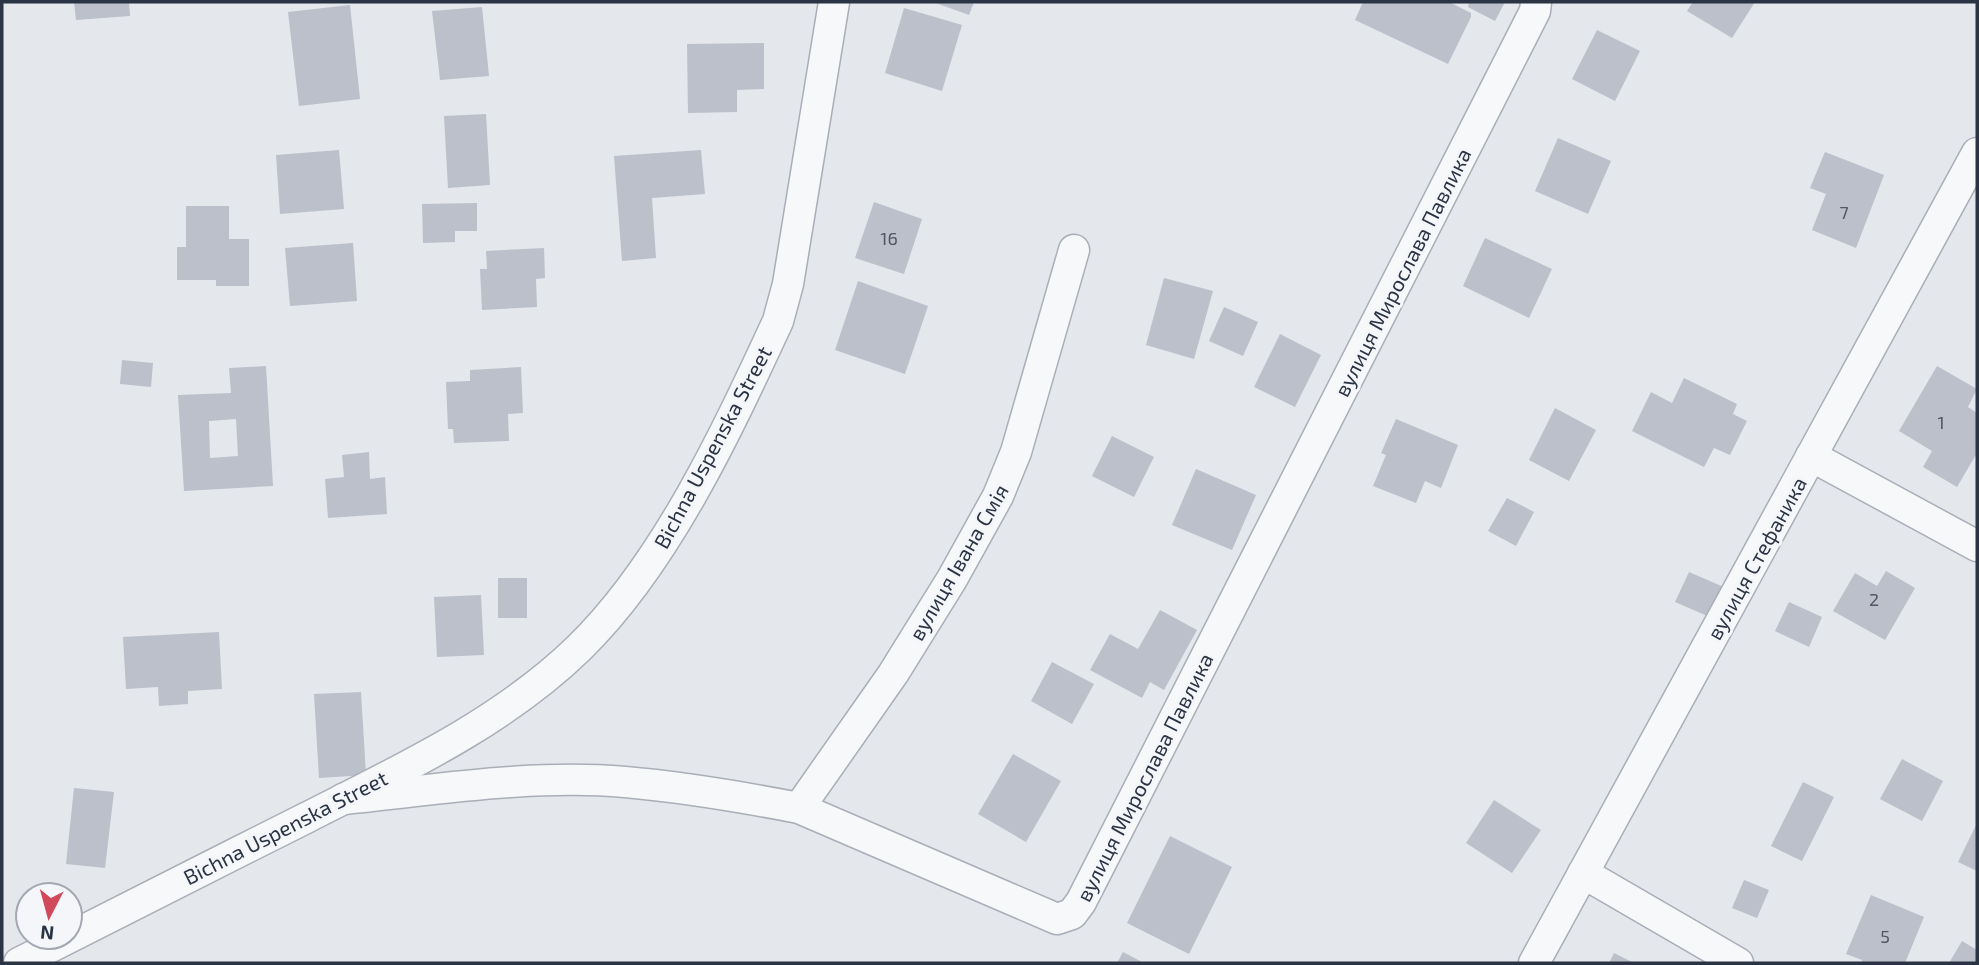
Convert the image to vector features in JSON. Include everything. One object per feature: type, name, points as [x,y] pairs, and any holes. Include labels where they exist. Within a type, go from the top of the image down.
[{"type":"street","name":"Bichna Uspenska Street","points":[[19,963],[343,799],[485,722],[555,668],[609,614],[667,541],[778,321],[788,284],[834,2]]},
{"type":"street","name":"вулиця Мирослава Павлика","points":[[343,799],[516,783],[623,782],[799,808],[1057,919],[1072,914],[1082,902],[1535,11],[1536,2]]},
{"type":"street","name":"вулиця Стефаника","points":[[1534,963],[1977,153]]},
{"type":"street","name":"вулиця Івана Смія","points":[[799,808],[893,674],[952,579],[998,496],[1016,452],[1074,250]]},
{"type":"street","points":[[1811,456],[1977,546]]},
{"type":"street","points":[[1583,873],[1738,963]]},
{"type":"building","points":[[74,2],[129,2],[130,16],[76,20]]},
{"type":"building","points":[[933,2],[974,2],[969,15]]},
{"type":"building","points":[[1363,2],[1449,2],[1471,13],[1471,17],[1448,64],[1355,20]]},
{"type":"building","points":[[1469,2],[1505,2],[1495,21],[1468,7]]},
{"type":"building","points":[[1693,2],[1755,2],[1732,38],[1687,11]]},
{"type":"building","points":[[350,5],[360,99],[299,106],[288,12]]},
{"type":"building","points":[[482,7],[489,76],[440,80],[432,11]]},
{"type":"building","points":[[904,8],[962,25],[942,91],[885,73]]},
{"type":"building","points":[[1597,30],[1640,51],[1615,101],[1572,79]]},
{"type":"building","points":[[764,43],[764,89],[737,90],[737,112],[688,113],[687,44]]},
{"type":"building","points":[[486,114],[490,185],[448,188],[444,116]]},
{"type":"building","points":[[1558,138],[1611,161],[1588,214],[1535,191]]},
{"type":"building","points":[[339,150],[344,209],[280,214],[276,155]]},
{"type":"building","points":[[701,150],[705,194],[652,198],[656,258],[622,261],[614,156]]},
{"type":"building","points":[[1825,152],[1884,175],[1856,248],[1812,230],[1826,194],[1810,188]]},
{"type":"building","points":[[874,202],[922,219],[904,274],[855,258]]},
{"type":"building","points":[[477,203],[477,231],[455,231],[455,242],[423,243],[422,204]]},
{"type":"building","points":[[186,206],[229,206],[229,239],[249,239],[249,286],[216,286],[216,280],[177,280],[177,247],[186,247]]},
{"type":"building","points":[[1485,238],[1552,269],[1529,318],[1463,286]]},
{"type":"building","points":[[353,243],[357,301],[290,306],[285,248]]},
{"type":"building","points":[[544,248],[545,278],[536,279],[537,307],[482,310],[480,269],[487,269],[486,251]]},
{"type":"building","points":[[1164,278],[1213,291],[1194,359],[1146,345]]},
{"type":"building","points":[[858,281],[928,306],[905,374],[835,350]]},
{"type":"building","points":[[1224,307],[1258,322],[1243,356],[1209,341]]},
{"type":"building","points":[[1280,334],[1321,355],[1295,407],[1254,387]]},
{"type":"building","points":[[122,360],[153,363],[151,387],[120,384]]},
{"type":"building","points":[[266,366],[273,486],[184,491],[178,395],[231,393],[229,368]],"holes":[[[236,419],[238,456],[210,458],[209,421]]]},
{"type":"building","points":[[1937,366],[1977,389],[1968,407],[1977,413],[1977,453],[1957,487],[1923,467],[1932,451],[1899,431]]},
{"type":"building","points":[[521,367],[523,413],[508,414],[509,441],[454,443],[453,429],[448,429],[446,382],[470,381],[470,370]]},
{"type":"building","points":[[1684,378],[1737,404],[1733,414],[1747,421],[1730,455],[1714,448],[1704,467],[1632,431],[1651,392],[1672,403]]},
{"type":"building","points":[[1555,408],[1596,430],[1569,481],[1529,460]]},
{"type":"building","points":[[1396,419],[1458,445],[1441,488],[1425,481],[1416,503],[1373,486],[1386,455],[1381,453]]},
{"type":"building","points":[[1112,436],[1154,457],[1134,497],[1092,476]]},
{"type":"building","points":[[369,452],[370,479],[385,477],[387,514],[328,518],[325,479],[344,477],[342,455]]},
{"type":"building","points":[[1196,469],[1256,495],[1232,550],[1172,525]]},
{"type":"building","points":[[1507,498],[1534,512],[1516,546],[1488,531]]},
{"type":"building","points":[[1886,571],[1915,588],[1885,640],[1833,611],[1855,573],[1877,586]]},
{"type":"building","points":[[1689,572],[1726,588],[1712,618],[1675,602]]},
{"type":"building","points":[[498,578],[527,578],[527,618],[498,618]]},
{"type":"building","points":[[481,595],[484,655],[437,657],[434,597]]},
{"type":"building","points":[[1789,602],[1822,617],[1809,647],[1775,631]]},
{"type":"building","points":[[1160,610],[1197,630],[1164,690],[1150,682],[1142,698],[1090,670],[1110,634],[1138,649]]},
{"type":"building","points":[[219,632],[222,689],[188,691],[188,704],[159,706],[158,687],[126,689],[123,637]]},
{"type":"building","points":[[1052,662],[1094,684],[1072,724],[1031,701]]},
{"type":"building","points":[[361,692],[366,775],[319,778],[314,694]]},
{"type":"building","points":[[1013,754],[1061,781],[1026,842],[978,814]]},
{"type":"building","points":[[1902,759],[1943,781],[1922,821],[1880,799]]},
{"type":"building","points":[[1803,782],[1834,797],[1802,861],[1771,846]]},
{"type":"building","points":[[74,788],[114,792],[105,868],[66,864]]},
{"type":"building","points":[[1494,800],[1541,830],[1512,873],[1466,843]]},
{"type":"building","points":[[1977,823],[1977,871],[1958,862]]},
{"type":"building","points":[[1170,836],[1232,867],[1189,954],[1127,923]]},
{"type":"building","points":[[1744,880],[1769,890],[1757,918],[1732,908]]},
{"type":"building","points":[[1871,895],[1924,917],[1905,963],[1861,963],[1862,960],[1846,954]]},
{"type":"building","points":[[1962,941],[1977,950],[1977,963],[1949,963]]},
{"type":"building","points":[[1123,952],[1144,963],[1117,963]]},
{"type":"building","points":[[1614,953],[1634,963],[1609,963]]}]
